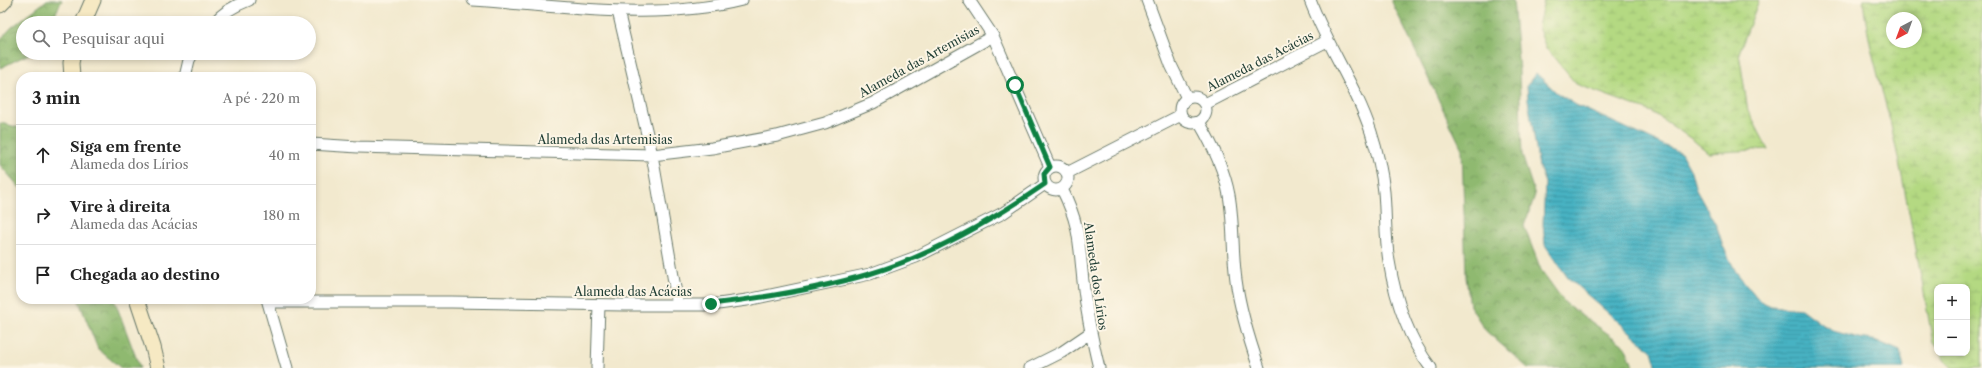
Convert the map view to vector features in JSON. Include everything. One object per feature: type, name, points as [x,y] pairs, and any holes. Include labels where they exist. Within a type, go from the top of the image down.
[{"type":"main road","points":[[0,5],[5,0]]},
{"type":"main road","points":[[86,16],[93,0]]},
{"type":"main road","points":[[72,60],[72,72]]},
{"type":"main road","points":[[139,304],[153,347],[158,368]]},
{"type":"street","points":[[221,16],[249,0]]},
{"type":"street","points":[[474,0],[618,10],[675,10],[716,6],[742,0]]},
{"type":"street","points":[[969,0],[993,36],[1050,167]]},
{"type":"street","points":[[1147,0],[1171,65],[1187,98]]},
{"type":"street","points":[[1310,0],[1327,41],[1356,97],[1370,132],[1380,164],[1389,260],[1395,290],[1409,331],[1430,368]]},
{"type":"street","points":[[618,10],[652,155],[678,305]]},
{"type":"street","name":"Alameda das Artemisias","points":[[316,144],[358,147],[652,155],[712,148],[777,136],[824,123],[873,103],[993,36]]},
{"type":"street","name":"Alameda das Acácias","points":[[1205,104],[1327,41]]},
{"type":"street","points":[[186,72],[189,60]]},
{"type":"street","points":[[1197,97],[1205,104],[1205,114],[1199,122],[1188,122],[1181,115],[1180,105],[1187,98],[1197,97]]},
{"type":"street","points":[[1067,172],[1181,115]]},
{"type":"street","points":[[1199,122],[1214,149],[1222,169],[1228,193],[1236,278],[1241,307],[1259,368]]},
{"type":"street","points":[[1060,166],[1067,172],[1068,182],[1062,189],[1052,190],[1045,184],[1044,174],[1050,167],[1060,166]]},
{"type":"street","name":"Alameda das Acácias","points":[[316,301],[678,305],[711,304],[747,300],[870,274],[916,257],[1003,213],[1045,184]]},
{"type":"street","name":"Alameda dos Lírios","points":[[1062,189],[1075,220],[1080,237],[1083,280],[1090,333],[1099,368]]},
{"type":"street","points":[[269,304],[287,368]]},
{"type":"street","points":[[597,368],[598,304]]},
{"type":"street","points":[[1030,368],[1062,352],[1090,333]]},
{"type":"green space","points":[[47,0],[62,0],[54,16],[26,16]]},
{"type":"green space","points":[[1391,0],[1513,0],[1519,71],[1522,155],[1535,195],[1524,226],[1541,270],[1565,303],[1625,346],[1634,368],[1528,368],[1486,331],[1470,306],[1466,277],[1462,149]]},
{"type":"green space","points":[[1544,0],[1759,0],[1739,53],[1748,111],[1768,149],[1709,153],[1693,140],[1652,112],[1576,84],[1546,48],[1538,27]]},
{"type":"green space","points":[[1863,0],[1982,0],[1982,368],[1952,368],[1943,356],[1970,356],[1970,284],[1934,284],[1934,344],[1933,343],[1897,152],[1868,31]]},
{"type":"green space","points":[[16,24],[17,60],[0,68],[0,40]]},
{"type":"green space","points":[[0,123],[16,127],[16,183],[0,165]]},
{"type":"green space","points":[[80,304],[116,304],[140,368],[121,368],[98,349]]},
{"type":"water","points":[[1536,73],[1557,93],[1576,105],[1681,153],[1691,171],[1696,190],[1717,227],[1723,246],[1736,272],[1760,301],[1771,306],[1801,309],[1821,324],[1840,333],[1877,341],[1900,351],[1904,368],[1657,368],[1652,351],[1568,278],[1545,245],[1543,224],[1545,183],[1539,167],[1527,85]]},
{"type":"route","points":[[711,304],[747,300],[870,274],[916,257],[961,235],[1003,213],[1045,184],[1044,174],[1050,167],[1015,85]]}]
